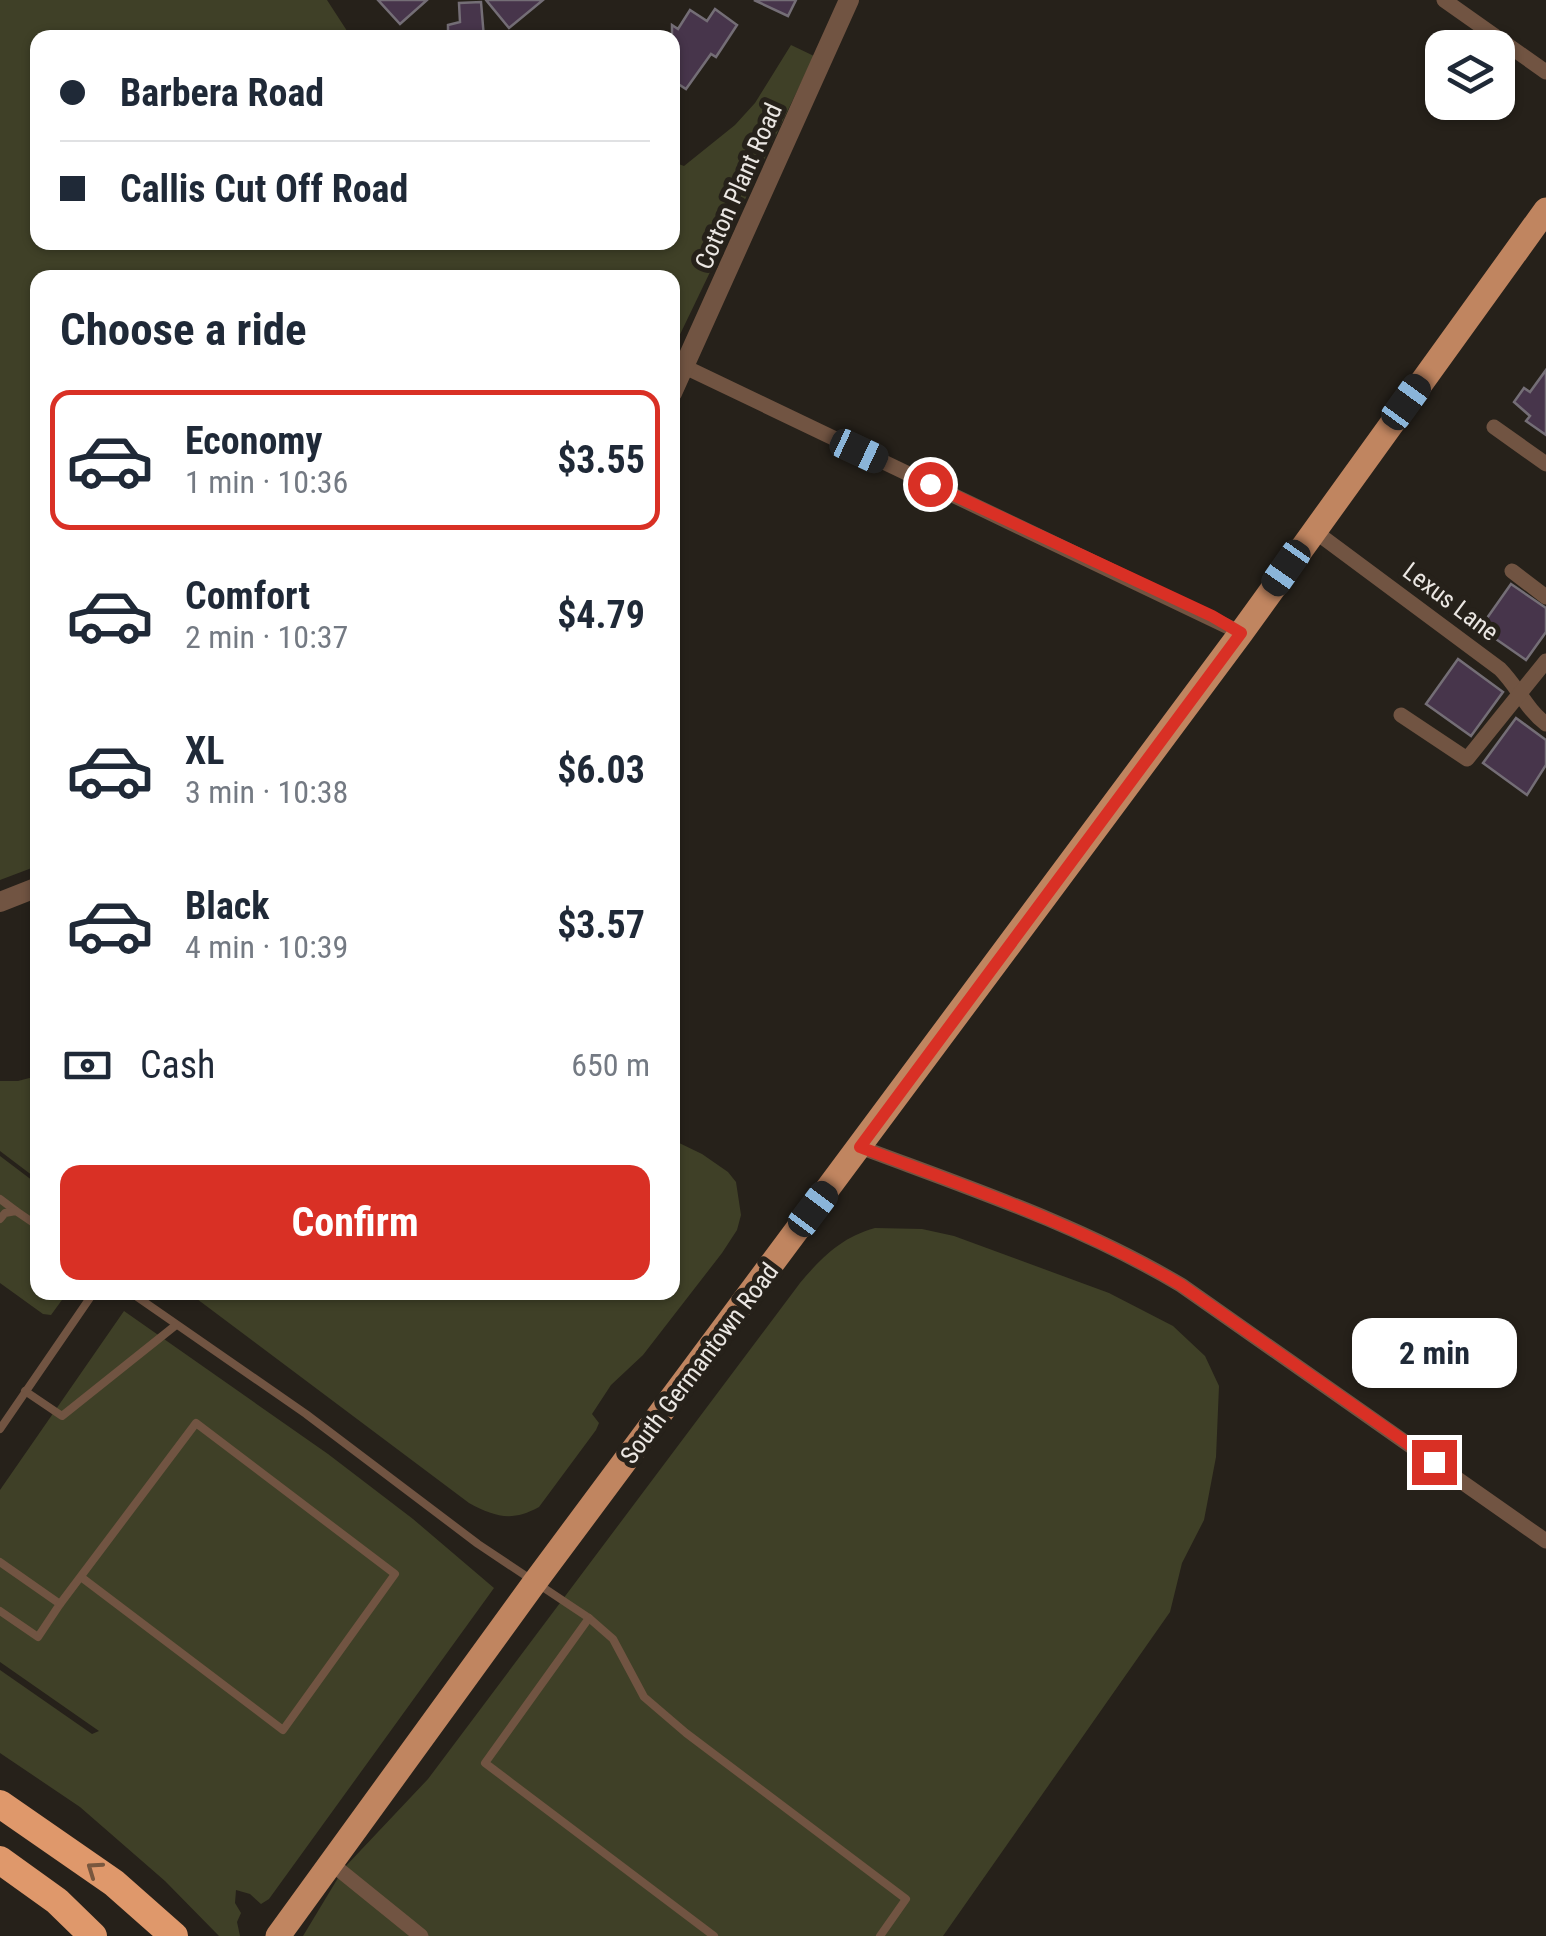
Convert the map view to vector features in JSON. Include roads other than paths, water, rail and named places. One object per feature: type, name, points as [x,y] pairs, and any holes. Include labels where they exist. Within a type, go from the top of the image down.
[{"type":"highway","points":[[0,1804],[114,1883],[172,1934]]},
{"type":"highway","points":[[0,1860],[57,1901],[93,1936]]},
{"type":"main road","name":"South Germantown Road","points":[[278,1936],[534,1582],[1241,633],[1546,210]]},
{"type":"street","name":"Cotton Plant Road","points":[[680,375],[848,0]]},
{"type":"street","points":[[1444,0],[1546,72]]},
{"type":"street","points":[[684,367],[1241,633]]},
{"type":"street","points":[[1494,428],[1546,464]]},
{"type":"street","name":"Lexus Lane","points":[[1314,530],[1500,669],[1530,710],[1546,724]]},
{"type":"street","points":[[1512,571],[1546,597]]},
{"type":"street","points":[[1401,715],[1466,759],[1546,660]]},
{"type":"street","points":[[0,902],[30,890]]},
{"type":"street","points":[[860,1147],[1030,1211],[1137,1259],[1181,1285],[1546,1541]]},
{"type":"street","points":[[332,1864],[421,1936]]},
{"type":"lane","points":[[0,1199],[30,1221]]},
{"type":"lane","points":[[0,1219],[16,1211]]},
{"type":"lane","points":[[0,1429],[88,1300]]},
{"type":"lane","points":[[141,1300],[306,1414],[478,1544],[590,1618],[613,1639],[644,1697],[906,1899],[880,1936]]},
{"type":"lane","points":[[25,1391],[62,1416],[176,1325]]},
{"type":"lane","points":[[0,1611],[38,1637],[60,1604],[81,1576],[196,1423],[394,1574],[283,1730],[81,1576]]},
{"type":"lane","points":[[0,1562],[60,1604]]},
{"type":"lane","points":[[590,1618],[485,1763],[714,1936]]}]
